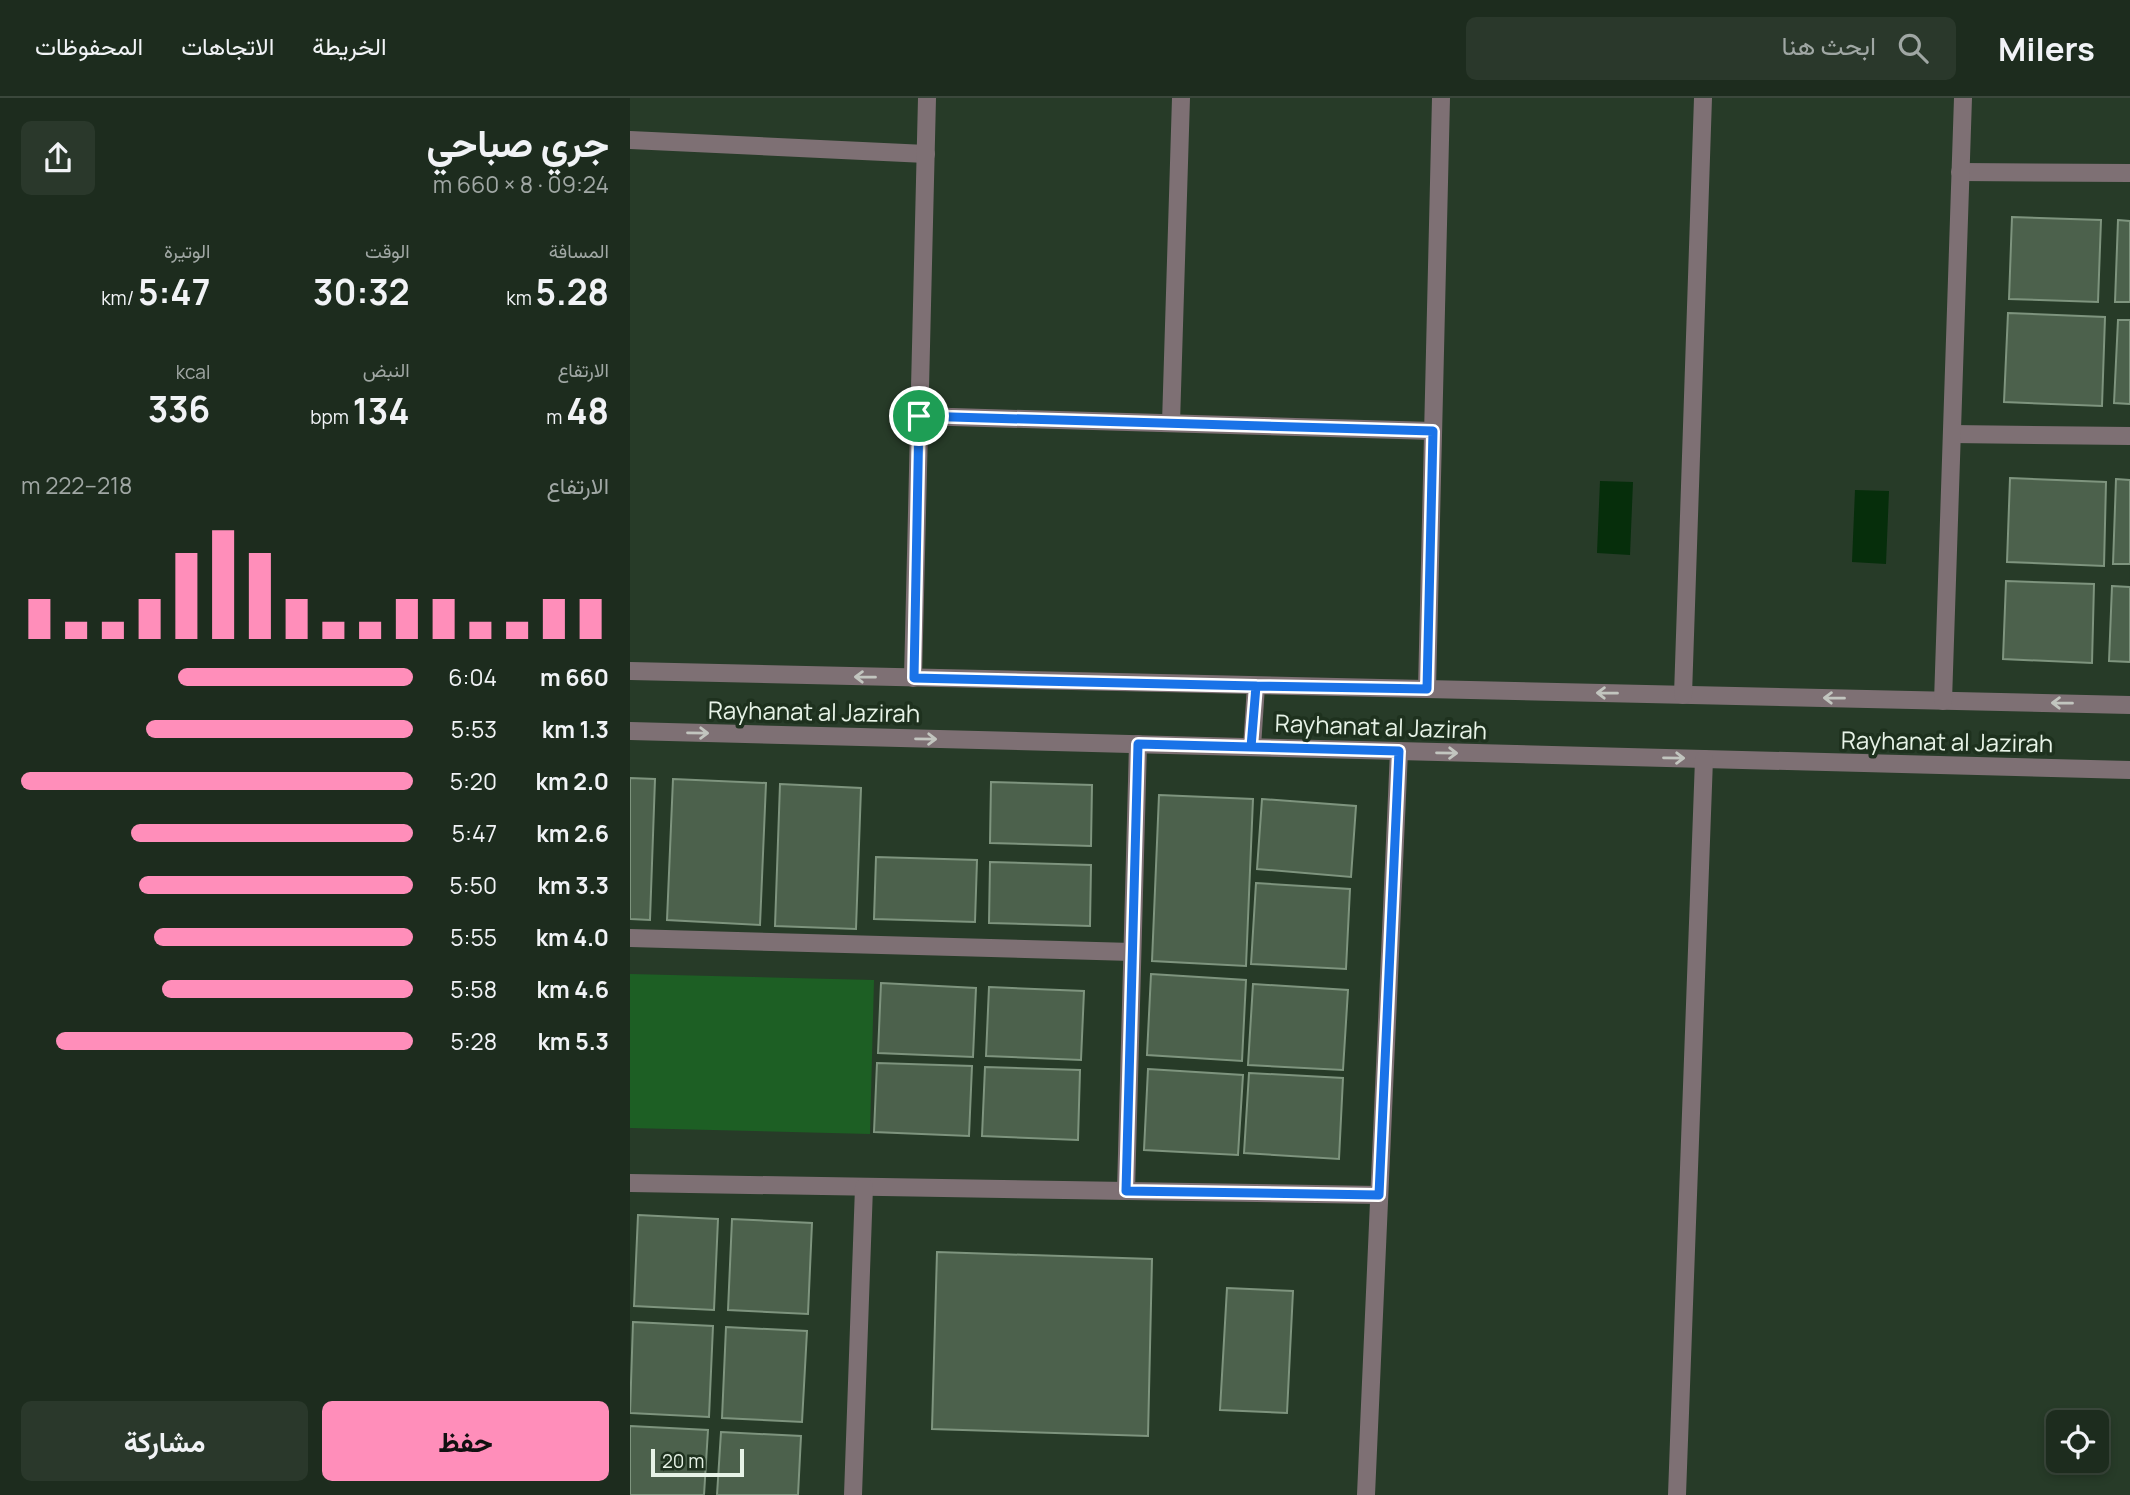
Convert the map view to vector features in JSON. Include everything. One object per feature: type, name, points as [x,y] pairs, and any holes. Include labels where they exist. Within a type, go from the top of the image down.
[{"type":"street","points":[[914,678],[927,98]]},
{"type":"street","points":[[1171,423],[1181,98]]},
{"type":"street","points":[[1427,689],[1441,98]]},
{"type":"street","points":[[1683,695],[1703,98]]},
{"type":"street","points":[[1943,701],[1963,98]]},
{"type":"street","points":[[630,140],[926,154]]},
{"type":"street","points":[[1960,172],[2130,173]]},
{"type":"street","points":[[919,416],[1433,431]]},
{"type":"street","points":[[1952,434],[2130,436]]},
{"type":"street","name":"Rayhanat al Jazirah","points":[[630,671],[2130,705]]},
{"type":"street","points":[[1251,747],[1256,686]]},
{"type":"street","name":"Rayhanat al Jazirah","points":[[630,731],[2130,770]]},
{"type":"street","points":[[1126,1191],[1138,744]]},
{"type":"street","points":[[1366,1495],[1399,751]]},
{"type":"street","points":[[1676,1495],[1704,759]]},
{"type":"street","points":[[630,938],[1132,952]]},
{"type":"street","points":[[630,1183],[1379,1195]]},
{"type":"street","points":[[853,1495],[864,1187]]},
{"type":"shaded area","points":[[1600,481],[1633,482],[1630,555],[1597,553]]},
{"type":"shaded area","points":[[1855,490],[1889,491],[1886,564],[1852,562]]},
{"type":"shaded area","points":[[630,974],[874,980],[870,1134],[630,1128]]},
{"type":"building","points":[[2012,217],[2101,220],[2098,302],[2009,299]]},
{"type":"building","points":[[2118,220],[2130,221],[2130,302],[2115,302]]},
{"type":"building","points":[[2008,313],[2105,317],[2102,406],[2004,402]]},
{"type":"building","points":[[2118,320],[2130,320],[2130,404],[2114,403]]},
{"type":"building","points":[[2010,478],[2106,482],[2104,566],[2007,562]]},
{"type":"building","points":[[2116,479],[2130,480],[2130,564],[2113,564]]},
{"type":"building","points":[[2006,581],[2094,584],[2092,663],[2003,659]]},
{"type":"building","points":[[2112,586],[2130,587],[2130,662],[2109,661]]},
{"type":"building","points":[[630,778],[655,779],[650,920],[630,919]]},
{"type":"building","points":[[673,779],[766,783],[760,925],[667,920]]},
{"type":"building","points":[[991,782],[1092,785],[1091,846],[990,843]]},
{"type":"building","points":[[780,784],[861,788],[856,929],[775,926]]},
{"type":"building","points":[[1159,795],[1253,799],[1246,966],[1152,961]]},
{"type":"building","points":[[1262,799],[1356,806],[1351,877],[1257,869]]},
{"type":"building","points":[[876,857],[977,860],[975,922],[874,919]]},
{"type":"building","points":[[990,862],[1091,865],[1090,926],[989,923]]},
{"type":"building","points":[[1256,883],[1350,889],[1346,969],[1251,964]]},
{"type":"building","points":[[1151,974],[1246,980],[1242,1061],[1147,1055]]},
{"type":"building","points":[[881,983],[976,988],[973,1057],[878,1053]]},
{"type":"building","points":[[1253,984],[1348,990],[1343,1070],[1248,1065]]},
{"type":"building","points":[[989,987],[1084,991],[1081,1060],[986,1056]]},
{"type":"building","points":[[877,1063],[972,1066],[969,1136],[874,1132]]},
{"type":"building","points":[[985,1067],[1080,1070],[1078,1140],[982,1136]]},
{"type":"building","points":[[1148,1069],[1243,1075],[1238,1155],[1144,1150]]},
{"type":"building","points":[[1249,1073],[1343,1078],[1339,1159],[1244,1153]]},
{"type":"building","points":[[638,1215],[718,1219],[714,1310],[634,1306]]},
{"type":"building","points":[[732,1219],[812,1223],[808,1314],[728,1310]]},
{"type":"building","points":[[937,1252],[1152,1259],[1148,1436],[932,1429]]},
{"type":"building","points":[[1227,1288],[1293,1291],[1287,1413],[1220,1410]]},
{"type":"building","points":[[633,1322],[713,1326],[709,1417],[630,1413]]},
{"type":"building","points":[[726,1327],[807,1331],[802,1422],[722,1418]]},
{"type":"building","points":[[630,1426],[708,1430],[704,1495],[630,1495]]},
{"type":"building","points":[[721,1432],[801,1436],[798,1495],[717,1495]]},
{"type":"route","points":[[919,416],[914,678],[1256,686],[1251,747],[1138,744],[1126,1191],[1379,1195],[1399,751],[1251,747],[1256,686],[1427,689],[1433,431],[919,416]]}]
